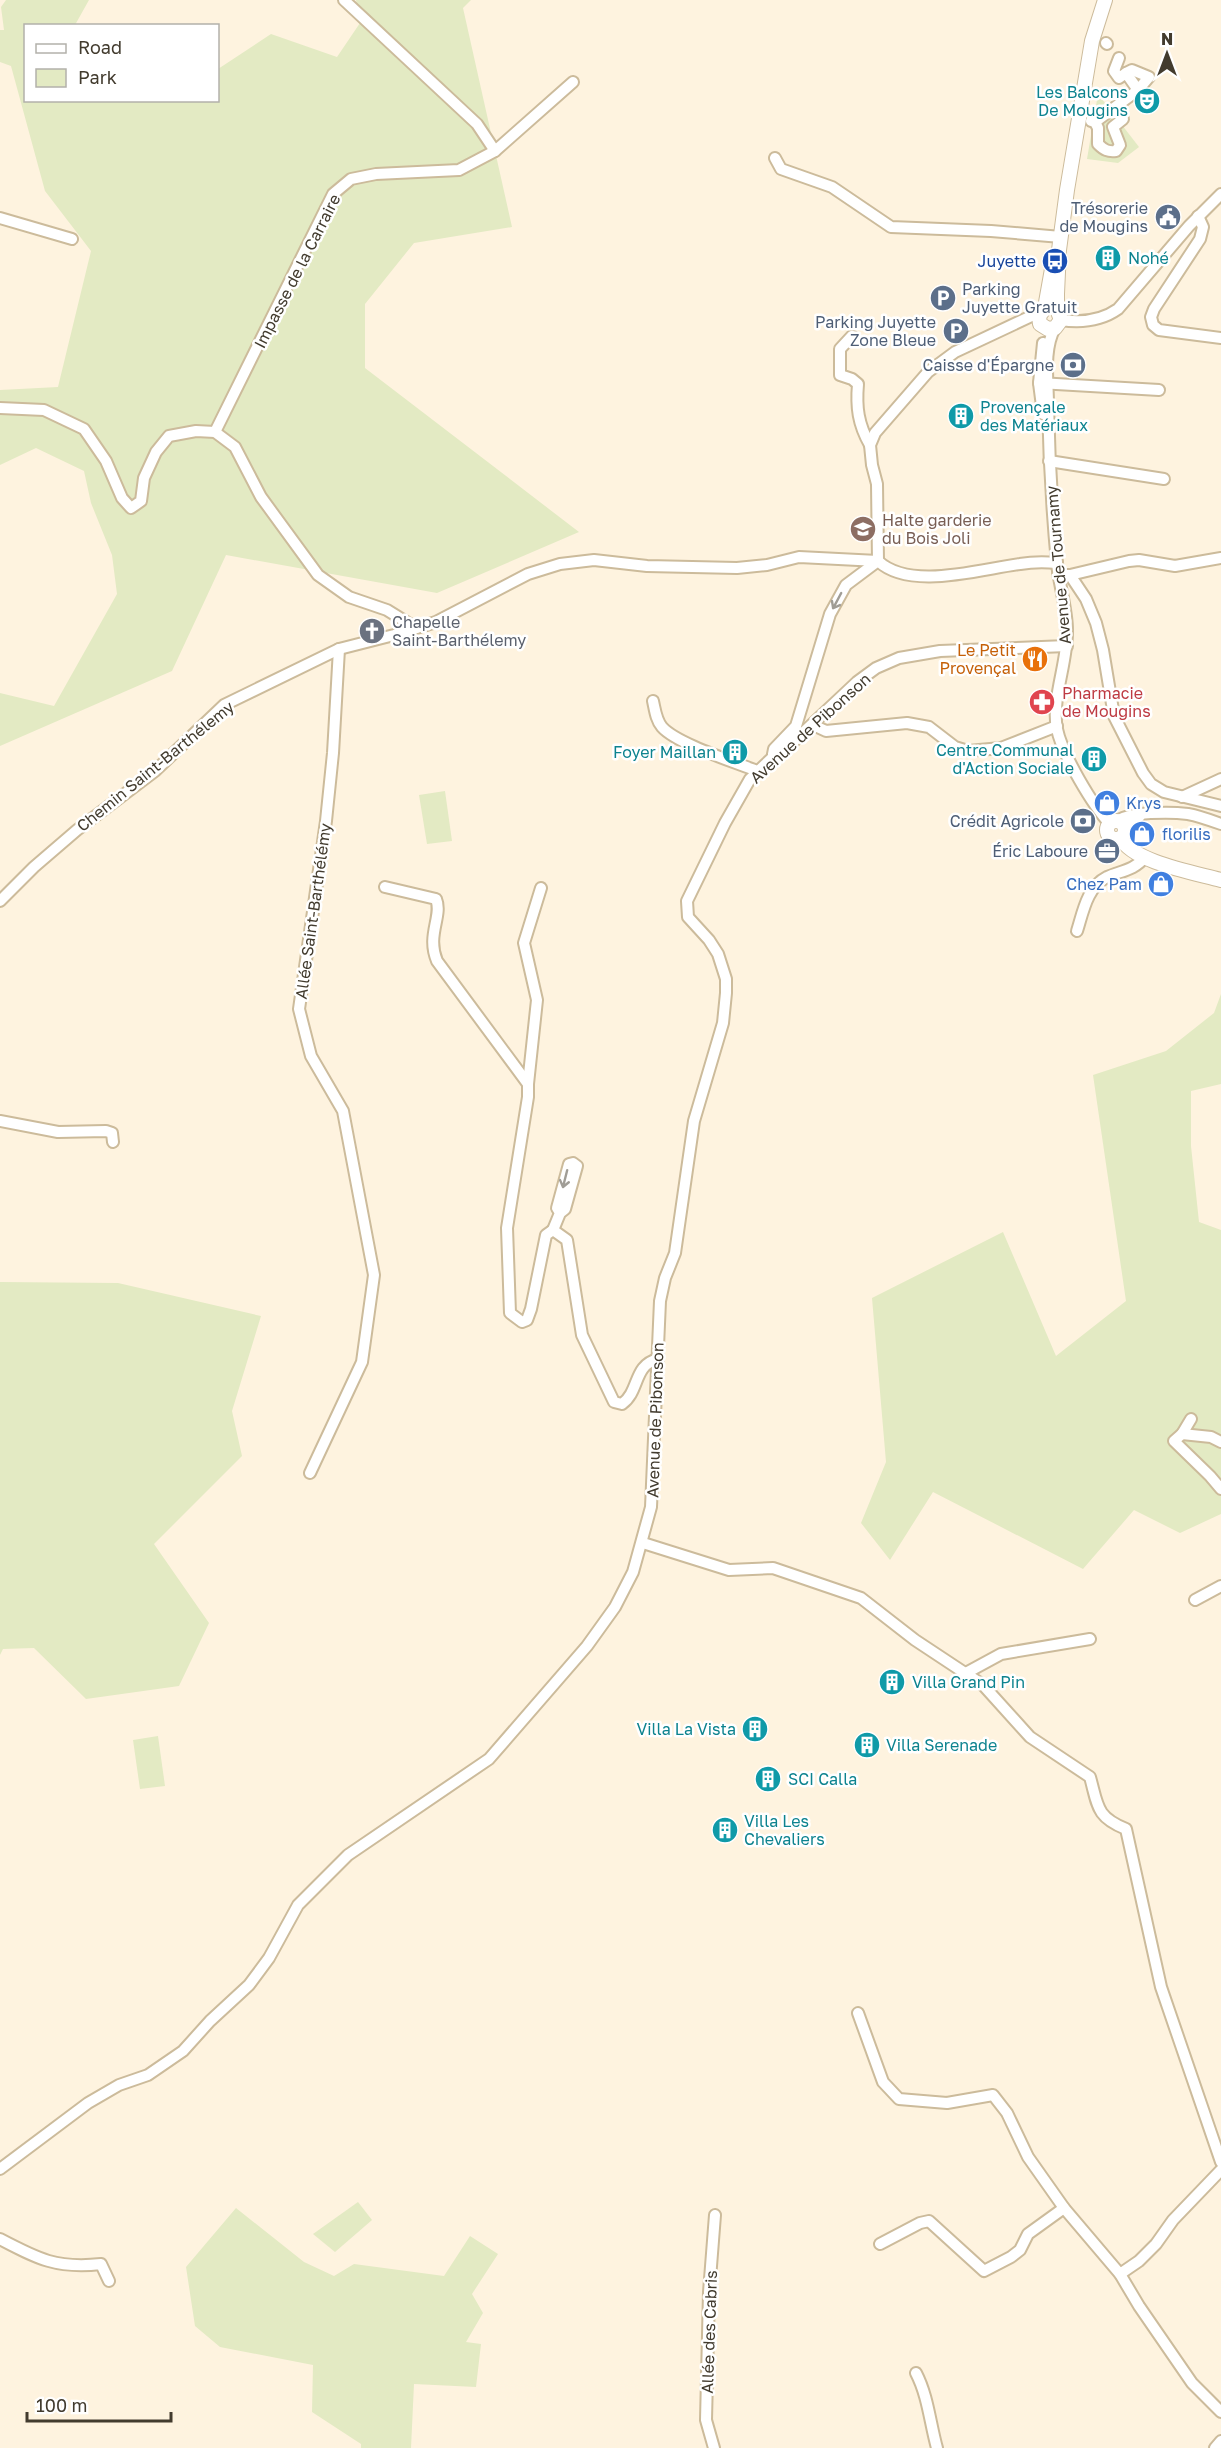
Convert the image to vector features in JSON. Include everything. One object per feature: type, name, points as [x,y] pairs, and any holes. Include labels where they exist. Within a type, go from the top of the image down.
[{"type":"main road","name":"Avenue de Tournamy","points":[[1049,318],[1092,41],[1105,0]]},
{"type":"main road","points":[[1118,828],[1127,847],[1145,857],[1221,880]]},
{"type":"street","points":[[344,0],[477,124],[495,151]]},
{"type":"street","points":[[1119,58],[1114,71],[1119,78],[1131,80],[1093,122],[1098,128],[1098,144],[1104,150],[1112,151],[1119,148],[1120,144],[1113,127],[1122,119]]},
{"type":"street","name":"Impasse de la Carraire","points":[[215,432],[333,194],[351,179],[376,174],[459,170],[495,151],[573,82]]},
{"type":"street","points":[[775,158],[781,169],[832,187],[891,227],[935,229],[1060,244]]},
{"type":"street","points":[[870,445],[876,433],[928,372],[955,352],[1015,323],[1049,318],[1095,320],[1107,317],[1118,309],[1198,216],[1221,194]]},
{"type":"street","points":[[1198,216],[1203,227],[1200,239],[1180,267],[1151,317],[1153,325],[1159,330],[1221,338]]},
{"type":"street","points":[[0,218],[72,239]]},
{"type":"street","name":"Avenue de Tournamy","points":[[1049,318],[1050,341],[1043,383],[1057,562],[1067,623],[1067,646],[1057,726],[1064,747],[1091,800],[1118,828]]},
{"type":"street","points":[[773,758],[774,749],[790,734],[800,716],[830,614],[846,585],[878,561],[878,484],[872,465],[870,445],[861,429],[856,408],[858,384],[840,375],[840,349],[842,344],[852,336]]},
{"type":"street","points":[[1043,383],[1159,390]]},
{"type":"street","points":[[0,408],[44,410],[84,429],[106,460],[122,498],[131,508],[141,501],[144,478],[148,469],[156,452],[170,436],[196,431],[215,432],[235,447],[261,497],[288,537],[318,575],[349,597],[387,610],[416,628]]},
{"type":"street","points":[[1049,461],[1164,479]]},
{"type":"street","name":"Chemin Saint-Barthélemy","points":[[0,901],[34,867],[77,830],[155,771],[224,705],[339,649],[436,622],[528,574],[560,564],[594,560],[647,566],[737,568],[767,565],[799,557],[878,561],[887,569],[900,573],[948,577],[1022,563],[1057,562]]},
{"type":"street","points":[[1059,575],[1070,575],[1138,560],[1176,566],[1221,558]]},
{"type":"street","points":[[1070,575],[1086,599],[1096,623],[1114,716],[1124,740],[1143,773],[1151,784],[1164,792],[1221,806]]},
{"type":"street","name":"Avenue de Pibonson","points":[[0,2169],[88,2103],[119,2085],[148,2075],[166,2065],[183,2051],[210,2021],[249,1985],[269,1958],[298,1905],[348,1855],[489,1759],[580,1655],[615,1607],[633,1572],[643,1543],[651,1507],[660,1301],[665,1278],[675,1253],[694,1121],[723,1023],[726,979],[718,954],[688,916],[687,901],[725,823],[757,771],[813,725],[857,682],[876,668],[899,658],[940,651],[1067,646]]},
{"type":"street","name":"Allée Saint-Barthélémy","points":[[310,1473],[362,1362],[374,1275],[343,1111],[311,1056],[299,1009],[326,821],[333,753],[339,649]]},
{"type":"street","points":[[653,701],[655,715],[663,728],[695,746],[757,771]]},
{"type":"street","points":[[813,725],[826,731],[907,723],[929,727],[955,747],[968,751],[1001,748],[1057,726]]},
{"type":"street","points":[[1182,798],[1221,779]]},
{"type":"street","points":[[1118,828],[1142,815],[1188,814],[1221,824]]},
{"type":"street","points":[[1077,931],[1087,898],[1104,879],[1137,866],[1145,857]]},
{"type":"street","points":[[385,887],[436,899],[438,905],[432,950],[437,961],[528,1084]]},
{"type":"street","points":[[541,888],[524,943],[537,1000],[528,1097],[507,1228],[510,1313],[522,1322],[527,1320],[531,1310],[546,1235],[553,1230],[560,1213]]},
{"type":"street","points":[[0,1121],[58,1132],[106,1131],[112,1133],[113,1142]]},
{"type":"street","points":[[553,1230],[567,1240],[582,1335],[614,1402],[622,1404],[628,1399],[644,1366],[649,1361],[658,1359]]},
{"type":"street","points":[[1191,1419],[1182,1434],[1174,1441],[1221,1489]]},
{"type":"street","points":[[1182,1434],[1211,1437],[1221,1442]]},
{"type":"street","points":[[643,1543],[729,1570],[772,1569],[861,1598],[915,1640],[983,1685],[1030,1737],[1090,1777],[1098,1808],[1108,1822],[1126,1829],[1161,1987],[1221,2162]]},
{"type":"street","points":[[1196,1600],[1221,1586]]},
{"type":"street","points":[[966,1673],[1001,1654],[1090,1639]]},
{"type":"street","points":[[858,2013],[883,2082],[899,2099],[947,2103],[993,2096],[1007,2113],[1028,2157],[1064,2208],[1120,2274],[1192,2383],[1221,2412]]},
{"type":"street","points":[[1120,2274],[1139,2261],[1156,2244],[1173,2220],[1221,2170]]},
{"type":"street","points":[[880,2244],[920,2223],[929,2221],[984,2271],[1020,2250],[1028,2234],[1064,2208]]},
{"type":"street","name":"Allée des Cabris","points":[[714,2448],[706,2420],[709,2292],[715,2215]]},
{"type":"street","points":[[0,2239],[53,2264],[78,2267],[101,2264],[109,2281]]},
{"type":"street","points":[[916,2373],[924,2388],[927,2413],[937,2448]]},
{"type":"street","points":[[1215,2448],[1221,2441]]},
{"type":"green space","points":[[6,0],[89,0],[76,24],[24,24],[24,102],[219,102],[219,68],[271,34],[337,57],[360,23],[356,0],[471,0],[463,8],[512,227],[414,243],[365,304],[365,368],[579,532],[437,593],[226,555],[172,671],[0,746],[0,693],[54,706],[117,594],[112,555],[91,503],[84,471],[36,448],[0,465],[0,390],[58,387],[91,251],[45,191],[11,66],[0,62],[0,30],[4,30],[1,7]]},
{"type":"green space","points":[[1098,94],[1139,147],[1118,163],[1087,159]]},
{"type":"green space","points":[[445,791],[452,841],[427,844],[419,795]]},
{"type":"green space","points":[[1221,994],[1221,1084],[1191,1091],[1191,1146],[1199,1222],[1221,1230],[1221,1514],[1180,1533],[1134,1510],[1083,1569],[933,1492],[890,1560],[861,1523],[886,1462],[872,1298],[1003,1232],[1056,1356],[1126,1301],[1093,1075],[1166,1051],[1214,1013]]},
{"type":"green space","points":[[0,1282],[118,1283],[261,1316],[232,1411],[242,1456],[154,1544],[209,1623],[179,1686],[86,1699],[34,1648],[3,1649],[0,1655]]},
{"type":"green space","points":[[158,1736],[165,1786],[140,1789],[133,1740]]},
{"type":"green space","points":[[358,2202],[372,2220],[335,2252],[313,2234]]},
{"type":"green space","points":[[236,2208],[304,2262],[334,2276],[354,2264],[444,2276],[470,2236],[498,2254],[472,2294],[483,2313],[466,2342],[481,2344],[476,2387],[414,2384],[411,2448],[361,2448],[361,2444],[312,2412],[313,2365],[220,2347],[195,2326],[186,2267]]},
{"type":"place","name":"Les Balcons De Mougins","points":[[1147,101]]},
{"type":"place","name":"Trésorerie de Mougins","points":[[1168,217]]},
{"type":"place","name":"Nohé","points":[[1108,258]]},
{"type":"place","name":"Juyette","points":[[1055,261]]},
{"type":"place","name":"Parking Juyette Gratuit","points":[[943,298]]},
{"type":"place","name":"Parking Juyette Zone Bleue","points":[[956,331]]},
{"type":"place","name":"Caisse d'Épargne","points":[[1073,365]]},
{"type":"place","name":"Provençale des Matériaux","points":[[961,416]]},
{"type":"place","name":"Halte garderie du Bois Joli","points":[[863,529]]},
{"type":"place","name":"Chapelle Saint-Barthélemy","points":[[372,631]]},
{"type":"place","name":"Le Petit Provençal","points":[[1035,659]]},
{"type":"place","name":"Pharmacie de Mougins","points":[[1042,702]]},
{"type":"place","name":"Foyer Maillan","points":[[735,752]]},
{"type":"place","name":"Centre Communal d'Action Sociale","points":[[1094,759]]},
{"type":"place","name":"Krys","points":[[1107,803]]},
{"type":"place","name":"Crédit Agricole","points":[[1083,821]]},
{"type":"place","name":"florilis","points":[[1142,834]]},
{"type":"place","name":"Éric Laboure","points":[[1107,851]]},
{"type":"place","name":"Chez Pam","points":[[1161,884]]},
{"type":"place","name":"Villa Grand Pin","points":[[892,1682]]},
{"type":"place","name":"Villa La Vista","points":[[755,1729]]},
{"type":"place","name":"Villa Serenade","points":[[867,1745]]},
{"type":"place","name":"SCI Calla","points":[[768,1779]]},
{"type":"place","name":"Villa Les Chevaliers","points":[[725,1830]]}]
